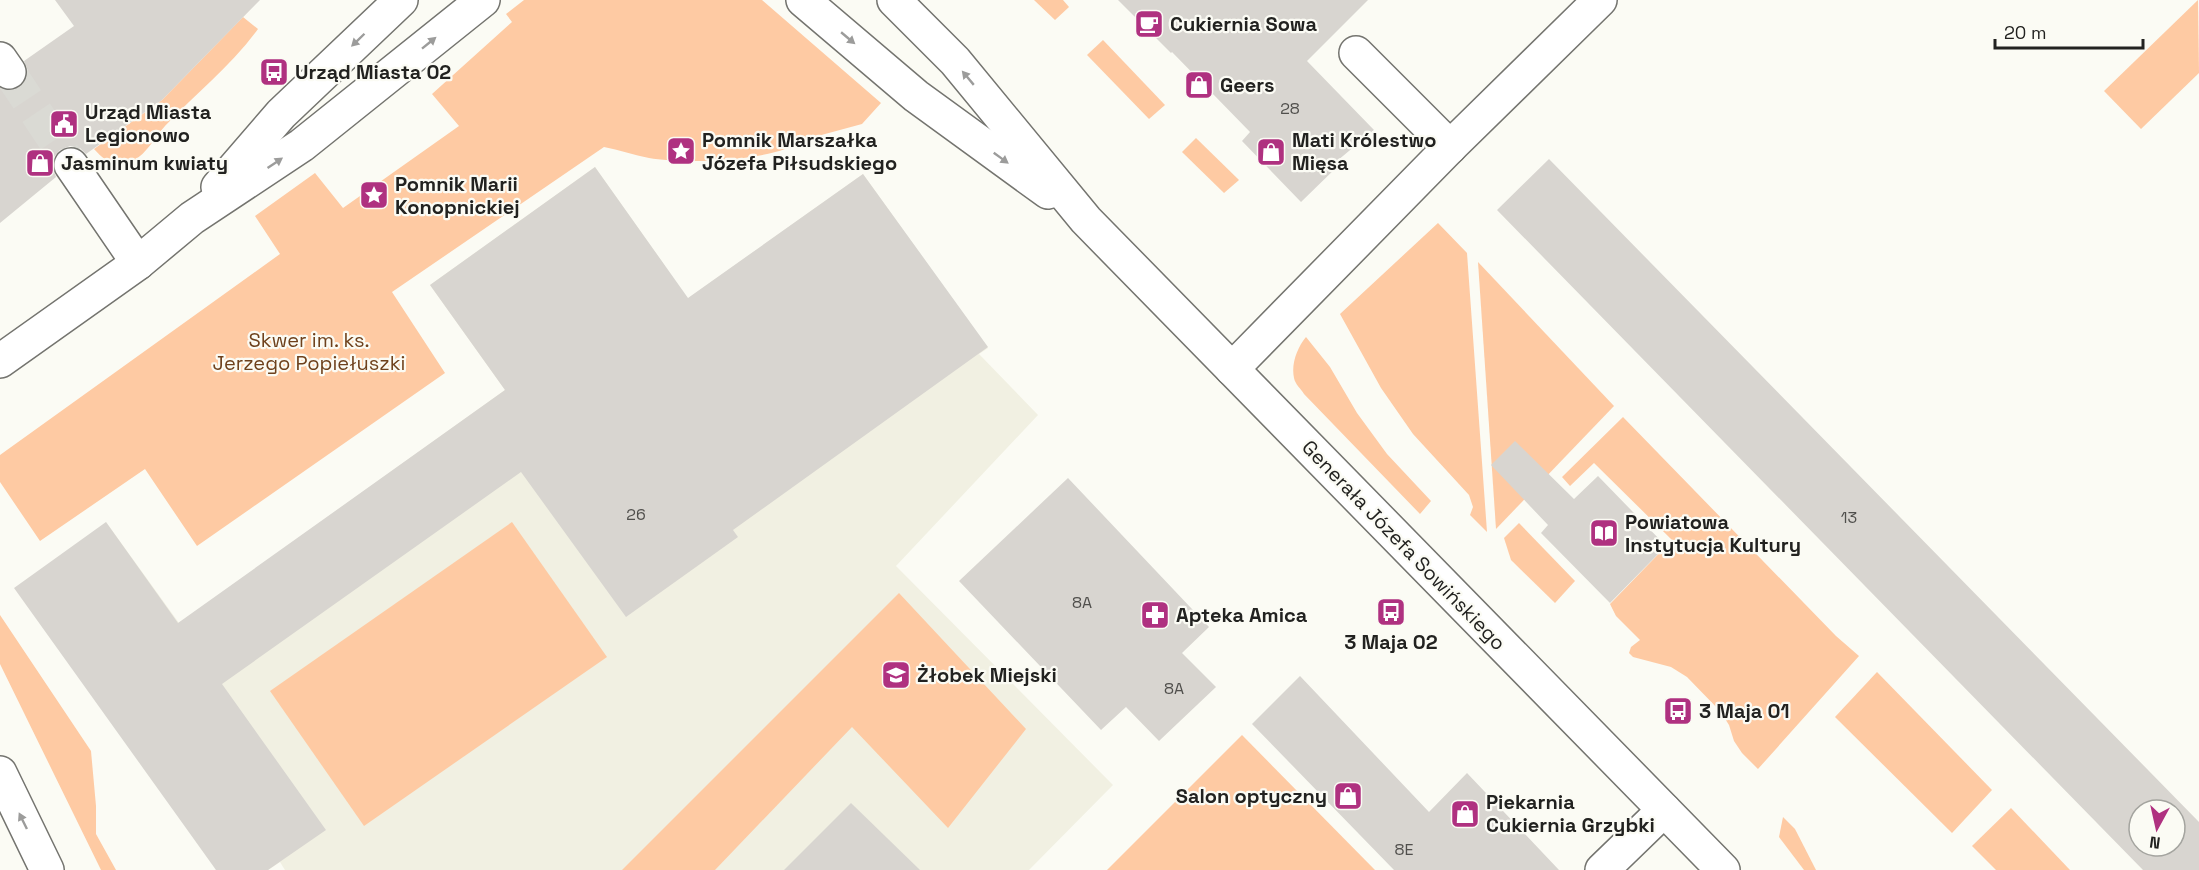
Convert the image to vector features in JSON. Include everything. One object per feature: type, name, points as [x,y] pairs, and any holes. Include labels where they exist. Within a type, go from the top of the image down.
[{"type":"street","points":[[192,218],[281,114],[401,0]]},
{"type":"street","points":[[0,361],[138,263],[192,218],[302,145],[483,0]]},
{"type":"street","name":"Generała Józefa Sowińskiego","points":[[804,0],[916,96],[1086,220]]},
{"type":"street","name":"Generała Józefa Sowińskiego","points":[[894,0],[954,61],[1086,220],[1723,870]]},
{"type":"street","points":[[1232,369],[1450,147],[1600,0]]},
{"type":"street","points":[[1356,53],[1450,147]]},
{"type":"street","points":[[71,165],[138,263]]},
{"type":"street","points":[[0,773],[47,870]]},
{"type":"street","points":[[1602,870],[1664,810]]},
{"type":"shaded area","points":[[595,167],[665,266],[573,332],[638,334],[863,174],[988,348],[979,354],[1038,415],[896,566],[1113,785],[1029,870],[285,870],[280,862],[268,870],[216,870],[106,522],[179,623],[505,390],[430,285]]},
{"type":"green space","name":"Skwer im. ks. Jerzego Popiełuszki","points":[[524,0],[762,0],[881,103],[862,124],[803,140],[772,153],[751,157],[706,161],[665,160],[604,147],[392,292],[445,373],[197,546],[145,469],[40,541],[0,482],[0,455],[280,254],[255,216],[315,173],[343,208],[459,126],[432,94],[512,22],[506,14]]},
{"type":"green space","points":[[1034,0],[1063,0],[1069,7],[1055,20]]},
{"type":"green space","points":[[2198,0],[2199,73],[2141,129],[2104,91]]},
{"type":"green space","points":[[243,17],[258,29],[225,67],[165,126],[140,156],[130,162],[119,164],[106,160],[94,149],[162,100]]},
{"type":"green space","points":[[1103,40],[1165,105],[1149,119],[1087,55]]},
{"type":"green space","points":[[1196,138],[1239,180],[1224,193],[1182,152]]},
{"type":"green space","points":[[1438,223],[1467,253],[1487,532],[1470,515],[1473,507],[1469,495],[1413,434],[1381,388],[1340,314]]},
{"type":"green space","points":[[1478,262],[1614,406],[1496,529]]},
{"type":"green space","points":[[1306,337],[1330,367],[1357,413],[1387,454],[1431,501],[1420,514],[1297,384],[1293,373],[1294,362],[1297,351]]},
{"type":"green space","points":[[1623,417],[1836,636],[1859,656],[1758,769],[1734,741],[1729,725],[1720,711],[1687,677],[1671,667],[1633,657],[1629,653],[1631,647],[1640,640],[1616,616],[1610,604],[1672,540],[1594,463],[1570,486],[1562,477]]},
{"type":"green space","points":[[512,522],[607,657],[364,826],[270,691]]},
{"type":"green space","points":[[1519,523],[1575,581],[1555,603],[1511,560],[1504,538]]},
{"type":"green space","points":[[899,593],[1026,729],[948,828],[852,727],[715,870],[622,870]]},
{"type":"green space","points":[[0,615],[91,751],[96,834],[116,870],[101,870],[0,664]]},
{"type":"green space","points":[[1877,672],[1992,790],[1952,833],[1835,717]]},
{"type":"green space","points":[[1242,735],[1375,870],[1107,870]]},
{"type":"green space","points":[[2011,808],[2070,870],[1996,870],[1972,846]]},
{"type":"green space","points":[[1783,817],[1795,829],[1816,870],[1804,870],[1779,837]]},
{"type":"building","name":"Urząd Miasta Legionowo","points":[[55,0],[260,0],[162,100],[86,154],[80,148],[70,146],[60,150],[54,157],[52,166],[56,177],[0,223],[0,88],[10,91],[20,87],[26,81],[28,71],[24,61],[74,26]]},
{"type":"building","points":[[1118,0],[1368,0],[1307,61],[1374,130],[1337,161],[1340,164],[1301,202],[1242,141],[1250,132]]},
{"type":"building","points":[[1549,159],[2175,798],[2127,798],[2127,854],[1497,210]]},
{"type":"building","points":[[595,167],[688,298],[863,174],[988,347],[733,530],[738,537],[626,617],[521,472],[222,684],[326,830],[268,870],[216,870],[14,588],[106,522],[178,623],[505,390],[430,285]]},
{"type":"building","points":[[1515,441],[1574,499],[1598,476],[1666,546],[1610,603],[1541,533],[1548,525],[1491,465]]},
{"type":"building","points":[[1068,478],[1209,627],[1182,653],[1216,687],[1159,741],[1126,707],[1101,730],[959,581]]},
{"type":"building","points":[[1300,676],[1429,812],[1467,773],[1559,870],[1394,870],[1252,724]]},
{"type":"building","points":[[851,803],[920,870],[784,870]]},
{"type":"building","points":[[2187,810],[2199,822],[2199,870],[2143,870],[2131,858],[2187,858]]},
{"type":"tunnel","points":[[9,72],[71,165]]},
{"type":"place","name":"Cukiernia Sowa","points":[[1149,24]]},
{"type":"place","name":"Urząd Miasta 02","points":[[274,72]]},
{"type":"place","name":"Geers","points":[[1199,85]]},
{"type":"place","name":"Urząd Miasta Legionowo","points":[[64,124]]},
{"type":"place","name":"Pomnik Marszałka Józefa Piłsudskiego","points":[[681,151]]},
{"type":"place","name":"Mati Królestwo Mięsa","points":[[1271,152]]},
{"type":"place","name":"Jasminum kwiaty","points":[[40,163]]},
{"type":"place","name":"Pomnik Marii Konopnickiej","points":[[374,195]]},
{"type":"place","name":"Powiatowa Instytucja Kultury","points":[[1604,533]]},
{"type":"place","name":"3 Maja 02","points":[[1391,612]]},
{"type":"place","name":"Apteka Amica","points":[[1155,615]]},
{"type":"place","name":"Żłobek Miejski","points":[[896,675]]},
{"type":"place","name":"3 Maja 01","points":[[1678,711]]},
{"type":"place","name":"Salon optyczny","points":[[1348,796]]},
{"type":"place","name":"Piekarnia Cukiernia Grzybki","points":[[1465,814]]}]
